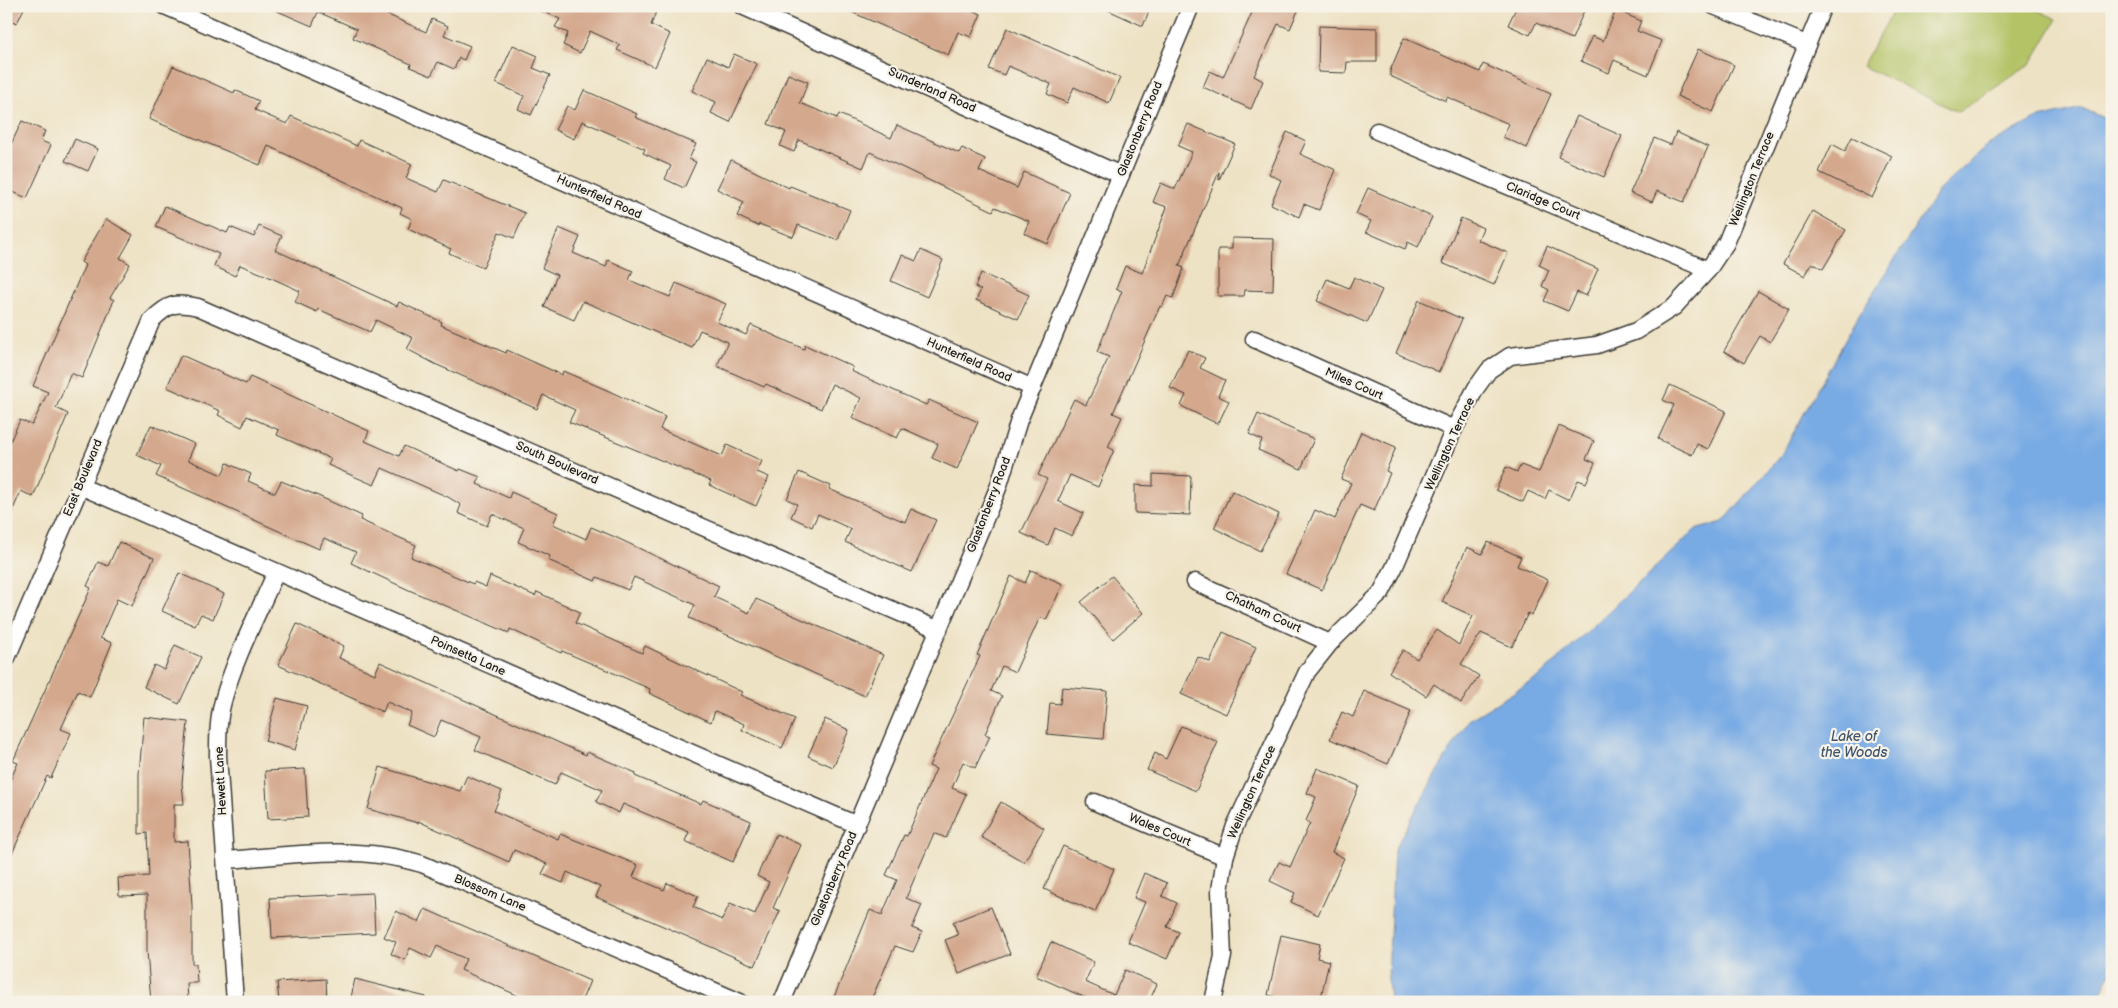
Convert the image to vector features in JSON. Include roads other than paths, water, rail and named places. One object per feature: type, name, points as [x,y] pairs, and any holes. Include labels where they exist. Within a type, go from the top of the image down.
[{"type":"street","name":"Sunderland Road","points":[[742,6],[1122,174]]},
{"type":"street","name":"Glastonberry Road","points":[[782,1002],[998,488],[1019,420],[1191,6]]},
{"type":"street","points":[[1714,6],[1806,44]]},
{"type":"street","name":"Wellington Terrace","points":[[1213,1002],[1223,956],[1220,891],[1225,857],[1235,826],[1307,672],[1330,643],[1381,593],[1394,568],[1454,429],[1476,388],[1489,370],[1510,356],[1597,345],[1636,332],[1674,307],[1708,270],[1726,243],[1823,6]]},
{"type":"street","name":"Hunterfield Road","points":[[171,8],[1032,388]]},
{"type":"street","name":"Claridge Court","points":[[1377,131],[1708,270]]},
{"type":"street","name":"East Boulevard","points":[[6,660],[152,320],[162,310],[172,304]]},
{"type":"street","name":"South Boulevard","points":[[172,304],[198,307],[939,630]]},
{"type":"street","name":"Miles Court","points":[[1254,339],[1454,429]]},
{"type":"street","name":"Poinsetta Lane","points":[[80,486],[857,825]]},
{"type":"street","name":"Hewett Lane","points":[[235,1002],[218,756],[220,712],[233,670],[276,572]]},
{"type":"street","name":"Chatham Court","points":[[1195,582],[1330,643]]},
{"type":"street","name":"Wales Court","points":[[1095,802],[1225,857]]},
{"type":"street","name":"Blossom Lane","points":[[226,860],[344,852],[396,856],[431,868],[740,1002]]},
{"type":"water","name":"Lake of the Woods","points":[[2082,108],[2112,122],[2112,969],[2097,1002],[1390,1002],[1388,978],[1394,850],[1439,768],[1469,720],[1540,676],[1695,530],[1723,522],[1781,455],[1858,317],[1939,190],[1988,145],[2035,119]]}]
